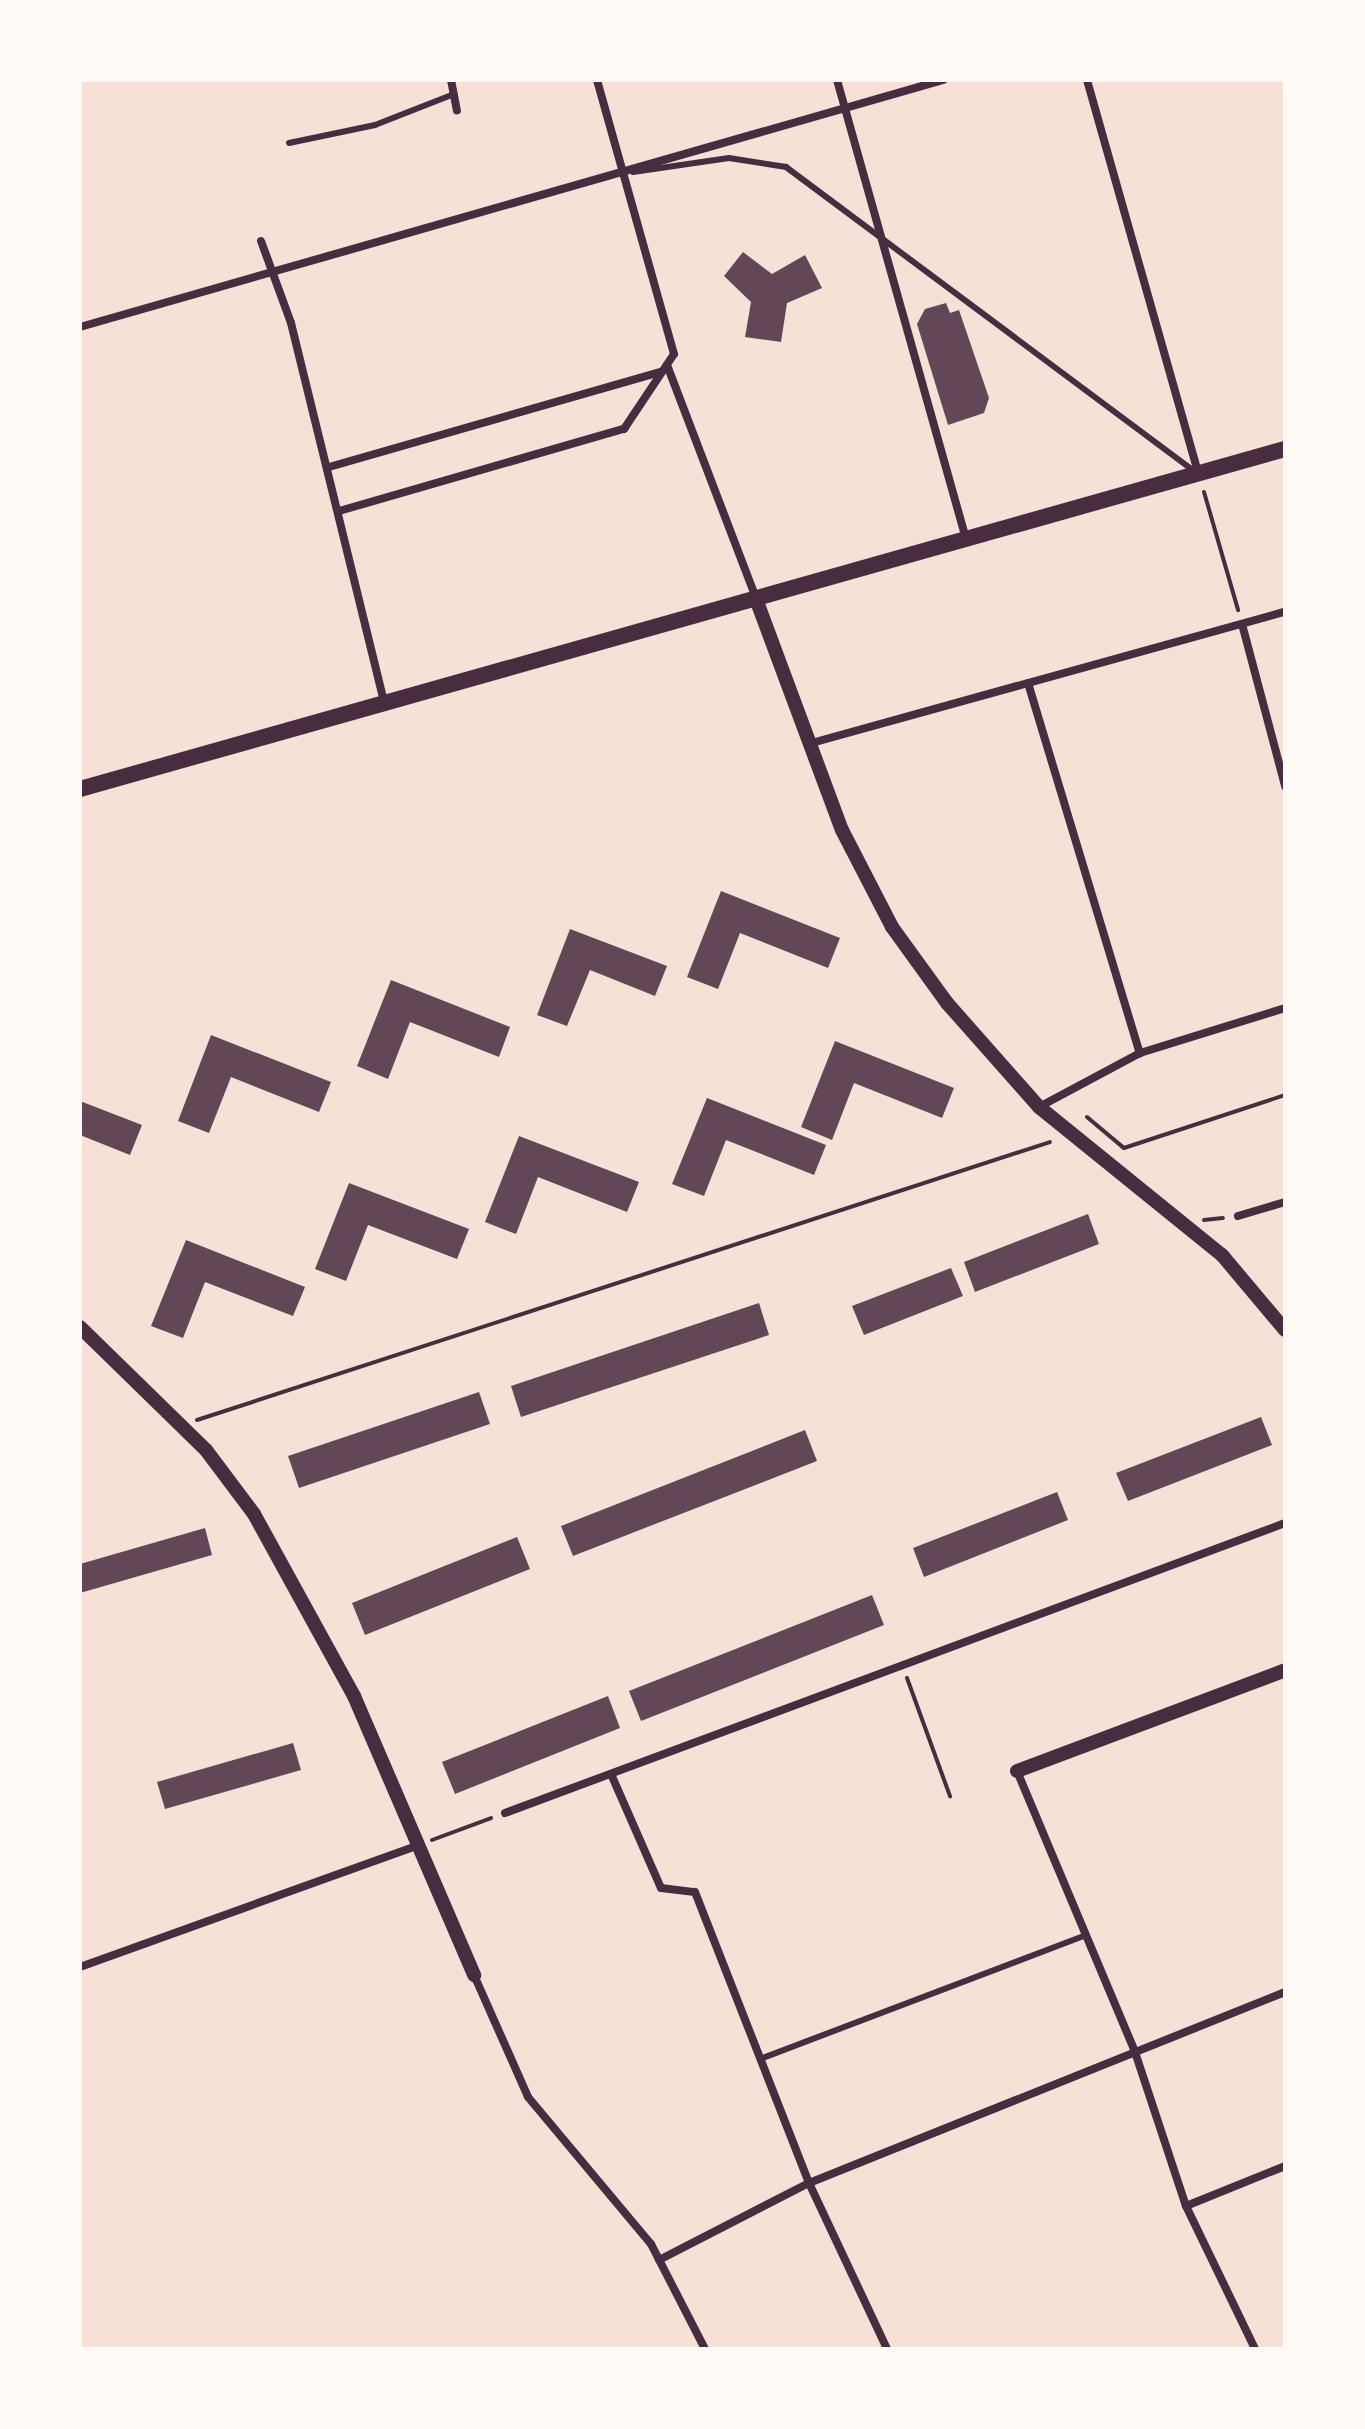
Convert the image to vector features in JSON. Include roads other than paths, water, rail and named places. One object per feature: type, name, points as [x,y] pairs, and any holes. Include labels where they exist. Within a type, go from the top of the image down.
[{"type":"main road","points":[[80,789],[1285,449]]},
{"type":"street","points":[[451,80],[457,110]]},
{"type":"street","points":[[339,511],[624,429],[674,354],[626,174],[597,80]]},
{"type":"street","points":[[837,80],[966,540]]},
{"type":"street","points":[[80,327],[626,174],[943,80]]},
{"type":"street","points":[[1087,80],[1198,473]]},
{"type":"street","points":[[261,241],[329,467],[385,705]]},
{"type":"street","points":[[329,467],[664,368]]},
{"type":"street","points":[[664,368],[756,599],[808,744],[892,927],[947,1003],[1039,1107],[1222,1255],[1285,1330]]},
{"type":"street","points":[[808,744],[1285,612]]},
{"type":"street","points":[[1242,624],[1285,786]]},
{"type":"street","points":[[1028,683],[1140,1053]]},
{"type":"street","points":[[1039,1107],[1140,1053],[1285,1008]]},
{"type":"street","points":[[1238,1216],[1285,1202]]},
{"type":"street","points":[[80,1327],[181,1425],[254,1514],[354,1696],[528,2097],[580,2151],[659,2260],[705,2349]]},
{"type":"street","points":[[505,1813],[1285,1523]]},
{"type":"street","points":[[1255,2349],[1186,2206],[1135,2052],[1017,1771],[1285,1670]]},
{"type":"street","points":[[611,1774],[661,1888],[695,1892],[809,2183],[887,2349]]},
{"type":"street","points":[[80,1967],[418,1845]]},
{"type":"street","points":[[659,2260],[809,2183],[1285,1992]]},
{"type":"street","points":[[1186,2206],[1285,2166]]},
{"type":"lane","points":[[289,143],[375,125],[454,94]]},
{"type":"lane","points":[[626,174],[729,158],[786,167],[880,231],[1044,354],[1126,425],[1198,473]]},
{"type":"lane","points":[[760,2059],[1086,1935]]}]
